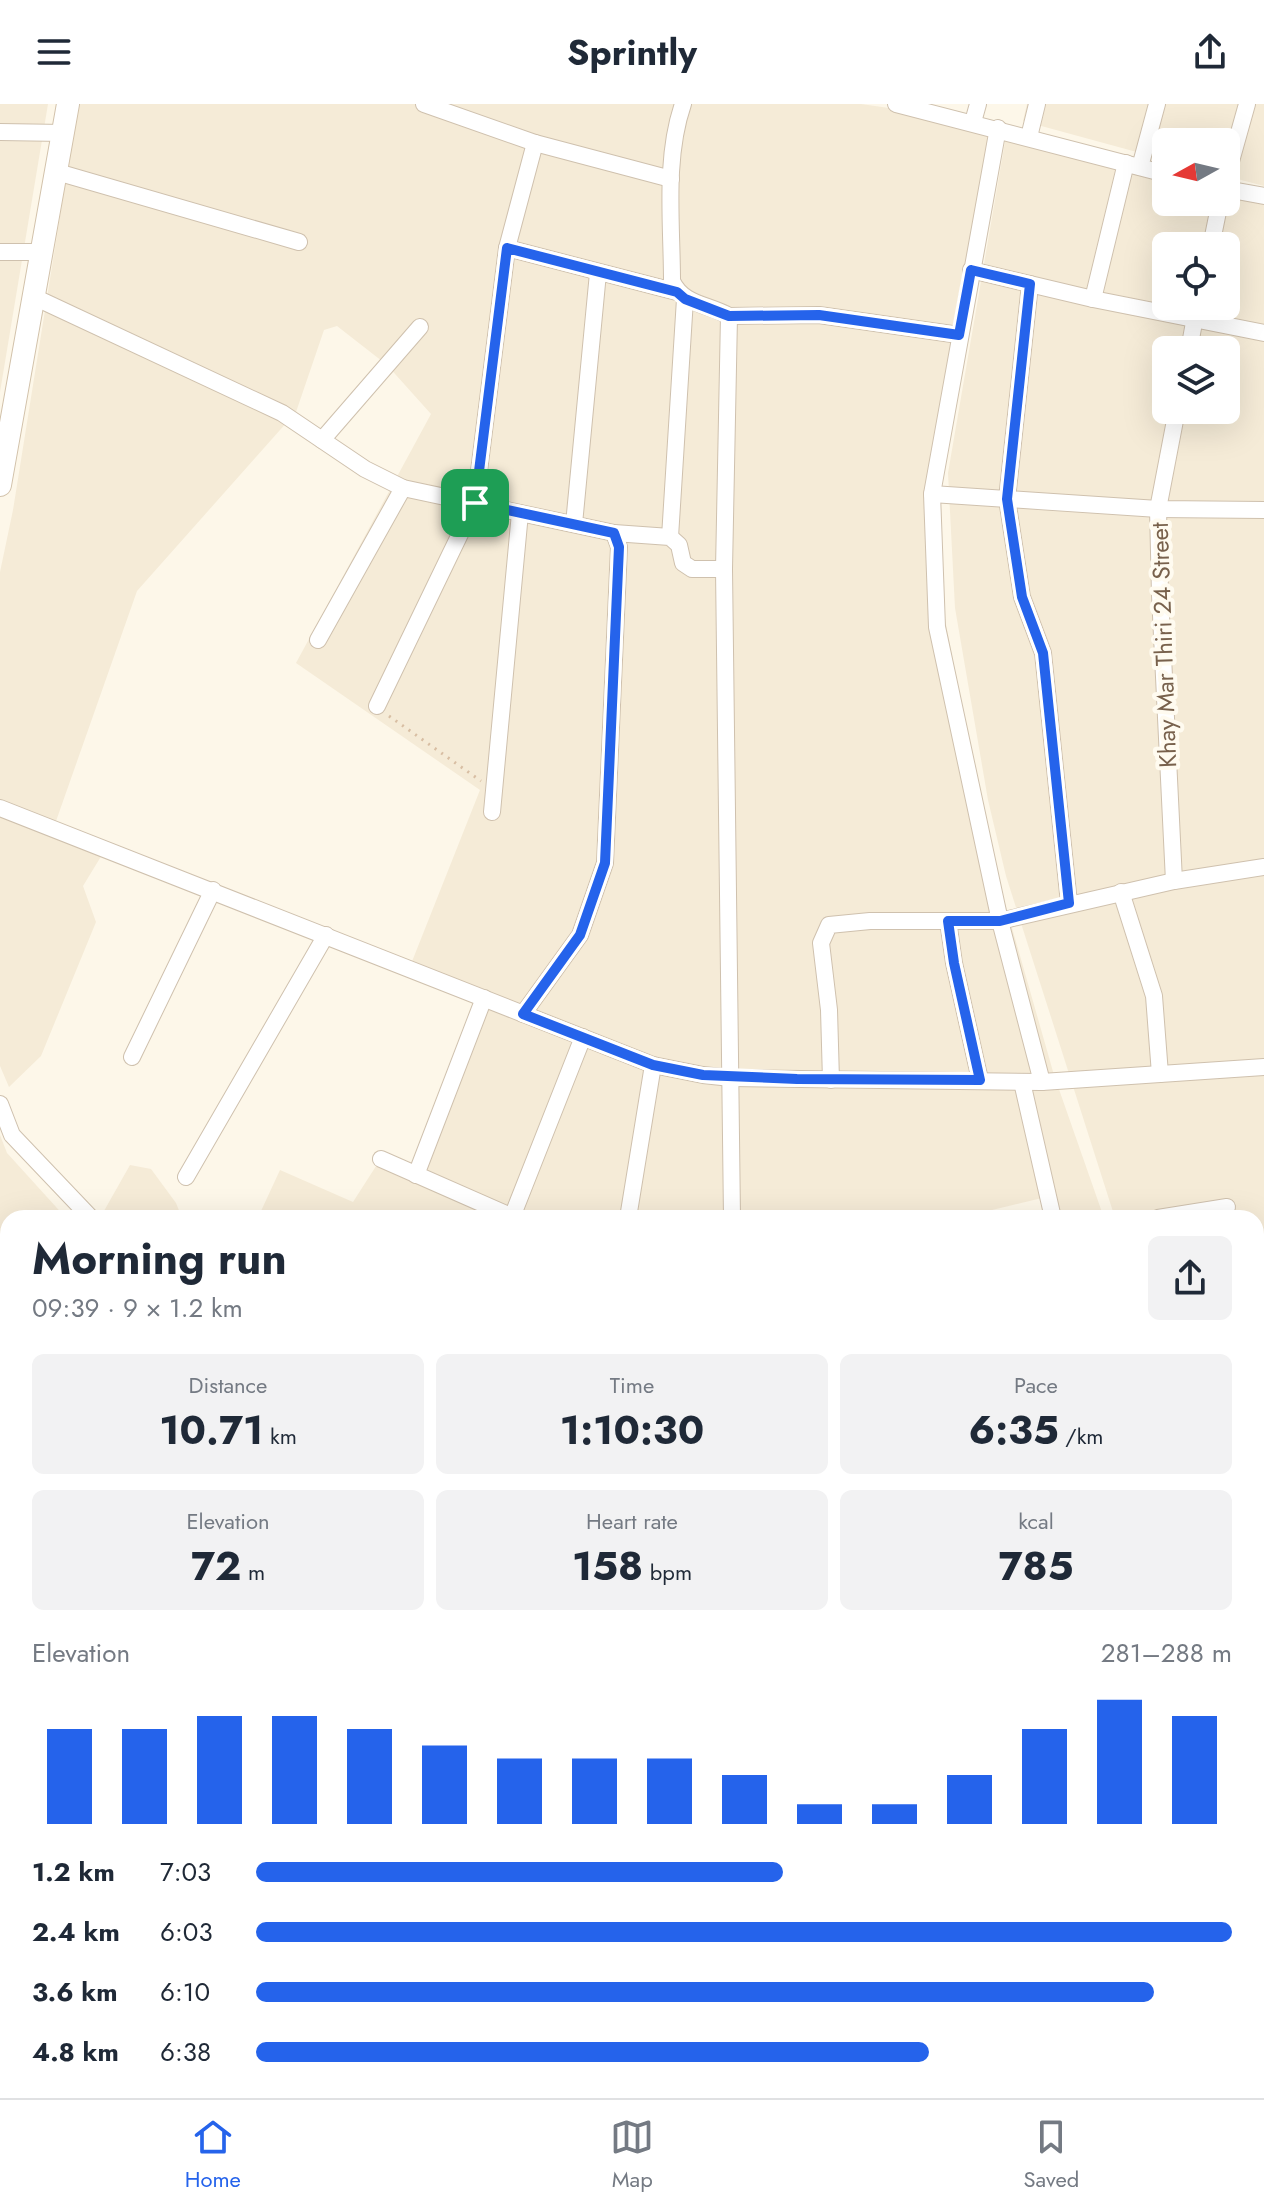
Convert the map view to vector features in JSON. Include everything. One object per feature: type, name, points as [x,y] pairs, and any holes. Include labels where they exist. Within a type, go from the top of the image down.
[{"type":"street","points":[[0,485],[68,104]]},
{"type":"street","points":[[424,104],[535,143],[671,179]]},
{"type":"street","points":[[670,537],[681,295],[672,281],[671,179],[676,123],[683,104]]},
{"type":"street","points":[[896,104],[1152,170]]},
{"type":"street","points":[[973,122],[978,104]]},
{"type":"street","points":[[1029,137],[1037,104]]},
{"type":"street","points":[[1093,299],[1133,165],[1157,104]]},
{"type":"street","points":[[1240,129],[1247,104]]},
{"type":"street","points":[[998,128],[932,494],[937,627],[1000,921],[1042,1082]]},
{"type":"street","points":[[0,132],[64,133]]},
{"type":"street","points":[[377,706],[475,503],[507,248],[535,143]]},
{"type":"street","points":[[57,172],[299,242]]},
{"type":"street","points":[[1240,192],[1264,196]]},
{"type":"street","points":[[507,248],[681,295],[729,316],[819,315],[959,335]]},
{"type":"street","points":[[0,252],[43,252]]},
{"type":"street","points":[[971,270],[1093,299],[1152,307]]},
{"type":"street","points":[[574,524],[598,273]]},
{"type":"street","points":[[1030,284],[1007,499],[1022,597],[1043,653],[1069,903]]},
{"type":"street","points":[[34,297],[282,413],[365,469],[403,488],[614,533],[670,537],[679,545],[683,563],[692,569],[724,569]]},
{"type":"street","points":[[729,316],[724,569],[732,1210]]},
{"type":"street","points":[[1220,320],[1264,333]]},
{"type":"street","points":[[322,440],[420,327]]},
{"type":"street","name":"Khay Mar Thiri 24 Street","points":[[1174,424],[1158,509],[1174,881]]},
{"type":"street","points":[[318,640],[403,488]]},
{"type":"street","points":[[932,494],[1158,509],[1264,510]]},
{"type":"street","points":[[492,812],[520,513]]},
{"type":"street","points":[[523,1014],[580,935],[605,863],[619,547],[614,533]]},
{"type":"street","points":[[0,808],[653,1065],[731,1078],[1022,1082],[1264,1067]]},
{"type":"street","points":[[831,1080],[829,1010],[821,943],[829,925],[870,921],[1000,921],[1174,881],[1264,867]]},
{"type":"street","points":[[132,1057],[213,890]]},
{"type":"street","points":[[1121,892],[1154,996],[1160,1074]]},
{"type":"street","points":[[948,921],[954,963],[980,1080]]},
{"type":"street","points":[[186,1177],[326,935]]},
{"type":"street","points":[[416,1175],[484,998]]},
{"type":"street","points":[[516,1210],[583,1037]]},
{"type":"street","points":[[629,1210],[653,1065]]},
{"type":"street","points":[[1022,1082],[1051,1210]]},
{"type":"street","points":[[0,1104],[12,1135],[83,1210]]},
{"type":"street","points":[[381,1159],[497,1210]]},
{"type":"street","points":[[1208,1210],[1227,1207]]},
{"type":"path","points":[[377,706],[494,791]]},
{"type":"shaded area","points":[[0,104],[48,104],[0,392]]},
{"type":"shaded area","points":[[78,104],[861,104],[994,123],[929,536],[989,847],[1054,1075],[1101,1210],[1046,1210],[1042,1198],[992,1210],[261,1210],[280,1170],[353,1202],[378,1163],[414,1180],[481,1001],[411,964],[480,790],[296,663],[431,414],[387,365],[337,326],[324,330],[296,412],[137,591],[55,824],[108,845],[83,886],[96,922],[41,1056],[9,1087],[0,1066],[0,572],[13,510]]},
{"type":"shaded area","points":[[1027,104],[1264,104],[1264,186],[1240,180],[1240,128],[1152,128],[1152,156],[1023,121]]},
{"type":"shaded area","points":[[1006,136],[1152,177],[1152,216],[1240,216],[1240,198],[1264,203],[1264,1210],[1112,1210],[1006,876],[988,800],[955,608],[948,473]]},
{"type":"shaded area","points":[[0,1135],[7,1153],[59,1210],[0,1210]]},
{"type":"shaded area","points":[[130,1165],[151,1169],[179,1210],[105,1210]]},
{"type":"route","points":[[507,248],[677,292],[685,299],[729,316],[819,315],[959,335],[971,270],[1030,284],[1007,499],[1022,597],[1043,653],[1069,903],[1000,921],[948,921],[954,963],[980,1080],[731,1078],[703,1075],[653,1065],[523,1014],[580,935],[605,863],[619,547],[614,533],[475,503],[507,248]]}]
